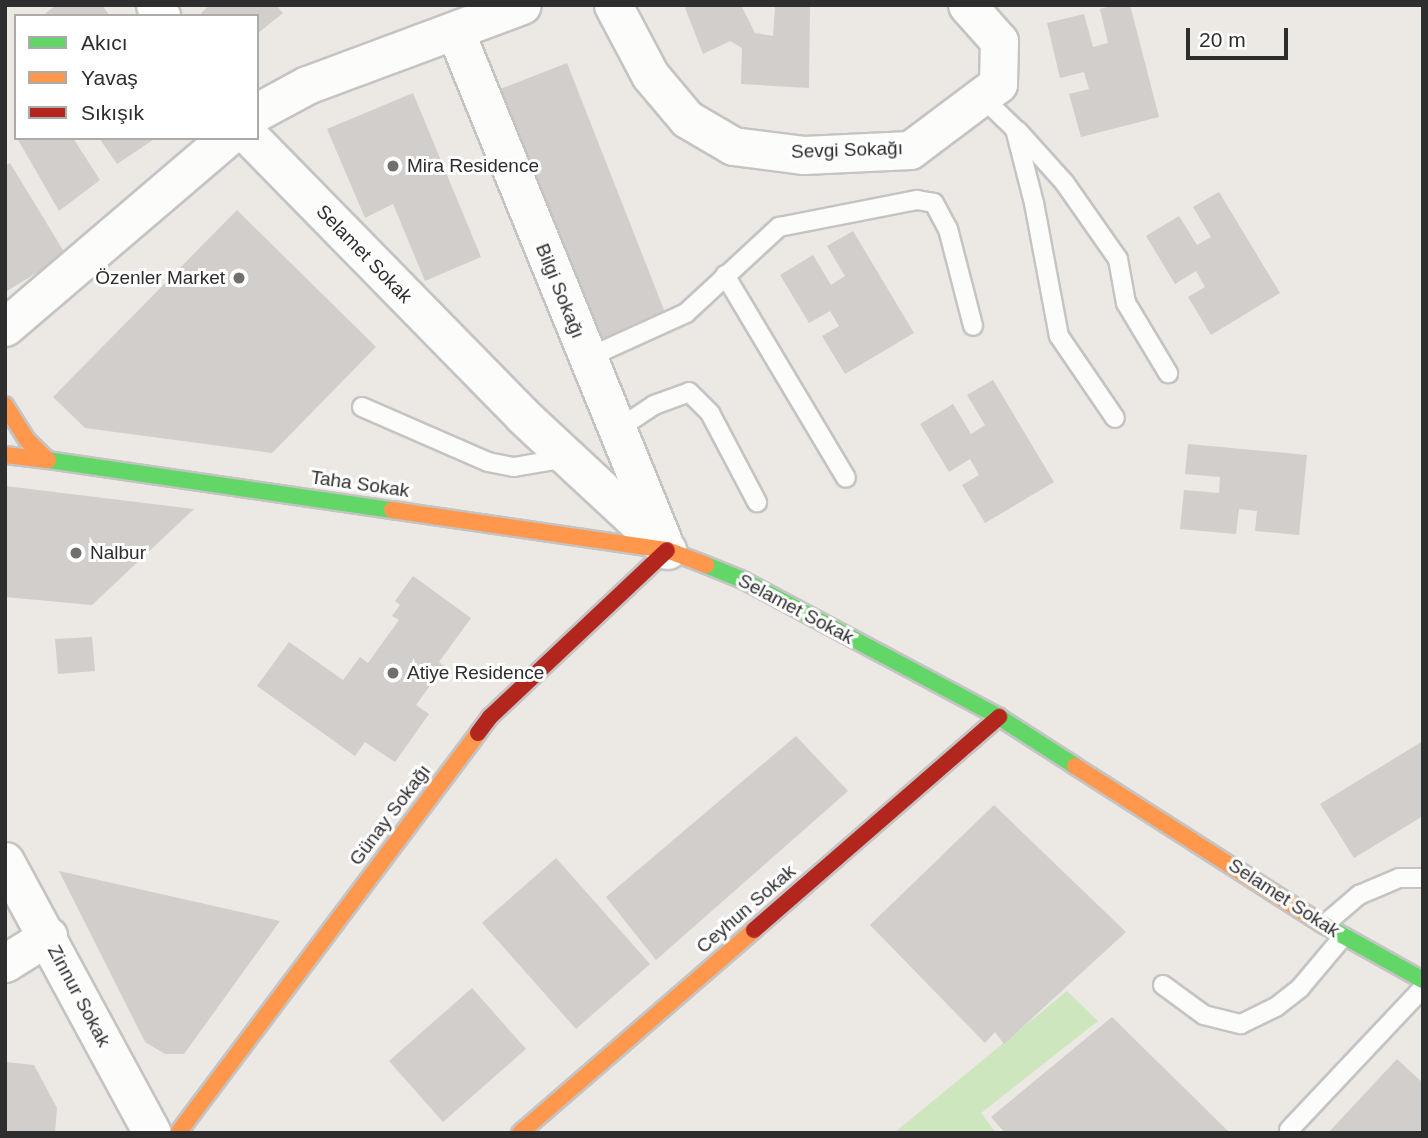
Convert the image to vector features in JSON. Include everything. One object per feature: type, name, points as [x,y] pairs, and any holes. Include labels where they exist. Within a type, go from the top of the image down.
[{"type":"street","points":[[259,111],[307,85],[522,5]]},
{"type":"street","name":"Sevgi Sokağı","points":[[613,5],[650,75],[687,119],[733,146],[804,155],[910,150],[998,84],[999,41],[967,5]]},
{"type":"street","name":"Bilgi Sokağı","points":[[455,32],[667,550]]},
{"type":"street","points":[[5,327],[224,140]]},
{"type":"street","name":"Selamet Sokak","points":[[253,140],[567,458],[667,550],[741,579],[999,717],[1343,937],[1423,980]]},
{"type":"street","points":[[5,405],[27,440],[48,460]]},
{"type":"street","name":"Taha Sokak","points":[[5,455],[667,550]]},
{"type":"street","name":"Günay Sokağı","points":[[178,1133],[490,717],[667,550]]},
{"type":"street","name":"Ceyhun Sokak","points":[[520,1133],[999,717]]},
{"type":"street","name":"Zinnur Sokak","points":[[5,861],[48,936],[152,1133]]},
{"type":"street","points":[[5,963],[48,936]]},
{"type":"lane","points":[[982,97],[1016,129],[1064,182],[1118,259],[1126,303],[1168,373]]},
{"type":"lane","points":[[1016,129],[1034,203],[1059,336],[1115,418]]},
{"type":"lane","points":[[587,358],[686,313],[779,227],[917,200],[934,203],[948,229],[973,326]]},
{"type":"lane","points":[[725,275],[846,478]]},
{"type":"lane","points":[[618,429],[654,405],[689,392],[710,413],[757,502]]},
{"type":"lane","points":[[362,407],[488,462],[514,467],[567,458]]},
{"type":"lane","points":[[1325,924],[1359,895],[1399,878],[1423,878]]},
{"type":"lane","points":[[1163,985],[1204,1014],[1241,1024],[1276,1007],[1300,988],[1343,937]]},
{"type":"lane","points":[[1290,1130],[1423,988]]},
{"type":"green space","points":[[1067,991],[1098,1021],[981,1113],[996,1133],[894,1133]]},
{"type":"building","points":[[56,5],[102,5],[109,14],[45,14]]},
{"type":"building","points":[[210,5],[276,5],[283,13],[259,32],[259,14],[201,13]]},
{"type":"building","points":[[684,5],[741,5],[755,33],[773,36],[775,7],[810,6],[809,88],[741,84],[742,48],[730,41],[703,54]]},
{"type":"building","points":[[1130,5],[1159,117],[1081,137],[1069,94],[1089,89],[1084,72],[1060,78],[1047,23],[1084,14],[1093,47],[1108,43],[1100,9]]},
{"type":"building","points":[[567,63],[666,315],[594,343],[495,91]]},
{"type":"building","name":"Mira Residence","points":[[413,93],[481,257],[425,281],[393,204],[365,218],[327,129]]},
{"type":"building","points":[[18,140],[74,140],[100,180],[59,211]]},
{"type":"building","points":[[100,140],[153,140],[117,164]]},
{"type":"building","points":[[10,163],[66,255],[5,292],[5,166]]},
{"type":"building","points":[[1219,192],[1280,293],[1211,335],[1188,297],[1205,287],[1196,271],[1175,284],[1146,236],[1179,216],[1197,245],[1211,237],[1193,207]]},
{"type":"building","name":"Özenler Market","points":[[237,210],[376,347],[272,453],[85,428],[53,397]]},
{"type":"building","points":[[853,231],[914,333],[845,374],[822,336],[839,326],[830,311],[809,323],[780,275],[813,255],[831,285],[845,276],[827,246]]},
{"type":"building","points":[[993,380],[1054,482],[985,523],[962,485],[979,475],[970,459],[949,472],[920,424],[953,404],[971,434],[985,425],[967,395]]},
{"type":"building","points":[[1188,444],[1307,455],[1299,535],[1255,531],[1257,511],[1239,509],[1236,534],[1180,529],[1184,490],[1219,493],[1220,477],[1185,474]]},
{"type":"building","name":"Nalbur","points":[[5,486],[194,509],[92,605],[5,597]]},
{"type":"building","name":"Atiye Residence","points":[[413,576],[471,618],[439,662],[444,666],[416,705],[429,714],[395,762],[365,742],[355,756],[257,686],[289,642],[343,680],[360,657],[368,663],[399,620],[392,616],[400,605],[395,601]]},
{"type":"building","points":[[92,637],[95,671],[58,674],[55,639]]},
{"type":"building","points":[[796,736],[848,791],[656,960],[606,897]]},
{"type":"building","points":[[1423,741],[1423,816],[1354,858],[1320,804]]},
{"type":"building","points":[[994,805],[1126,932],[1004,1044],[995,1032],[985,1043],[870,925]]},
{"type":"building","points":[[556,858],[650,964],[576,1029],[482,923]]},
{"type":"building","points":[[59,871],[280,921],[184,1054],[165,1054],[145,1042]]},
{"type":"building","points":[[472,988],[526,1049],[443,1122],[389,1061]]},
{"type":"building","points":[[1112,1017],[1230,1133],[1005,1133],[991,1117]]},
{"type":"building","points":[[1397,1059],[1423,1083],[1423,1133],[1328,1133]]},
{"type":"building","points":[[5,1062],[34,1065],[57,1108],[55,1133],[5,1133]]},
{"type":"traffic: fast","points":[[48,460],[392,510]]},
{"type":"traffic: fast","points":[[706,565],[741,579],[999,717],[1075,766]]},
{"type":"traffic: fast","points":[[1324,925],[1423,980]]},
{"type":"traffic: slow","points":[[5,405],[27,440],[48,460],[5,455]]},
{"type":"traffic: slow","points":[[392,510],[667,550],[706,565]]},
{"type":"traffic: slow","points":[[178,1133],[478,733]]},
{"type":"traffic: slow","points":[[1075,766],[1324,925]]},
{"type":"traffic: slow","points":[[520,1133],[754,930]]},
{"type":"traffic: jam","points":[[478,733],[490,717],[667,550]]},
{"type":"traffic: jam","points":[[754,930],[999,717]]},
{"type":"place","name":"Mira Residence","points":[[393,166]]},
{"type":"place","name":"Özenler Market","points":[[239,278]]},
{"type":"place","name":"Nalbur","points":[[76,553]]},
{"type":"place","name":"Atiye Residence","points":[[393,673]]}]
